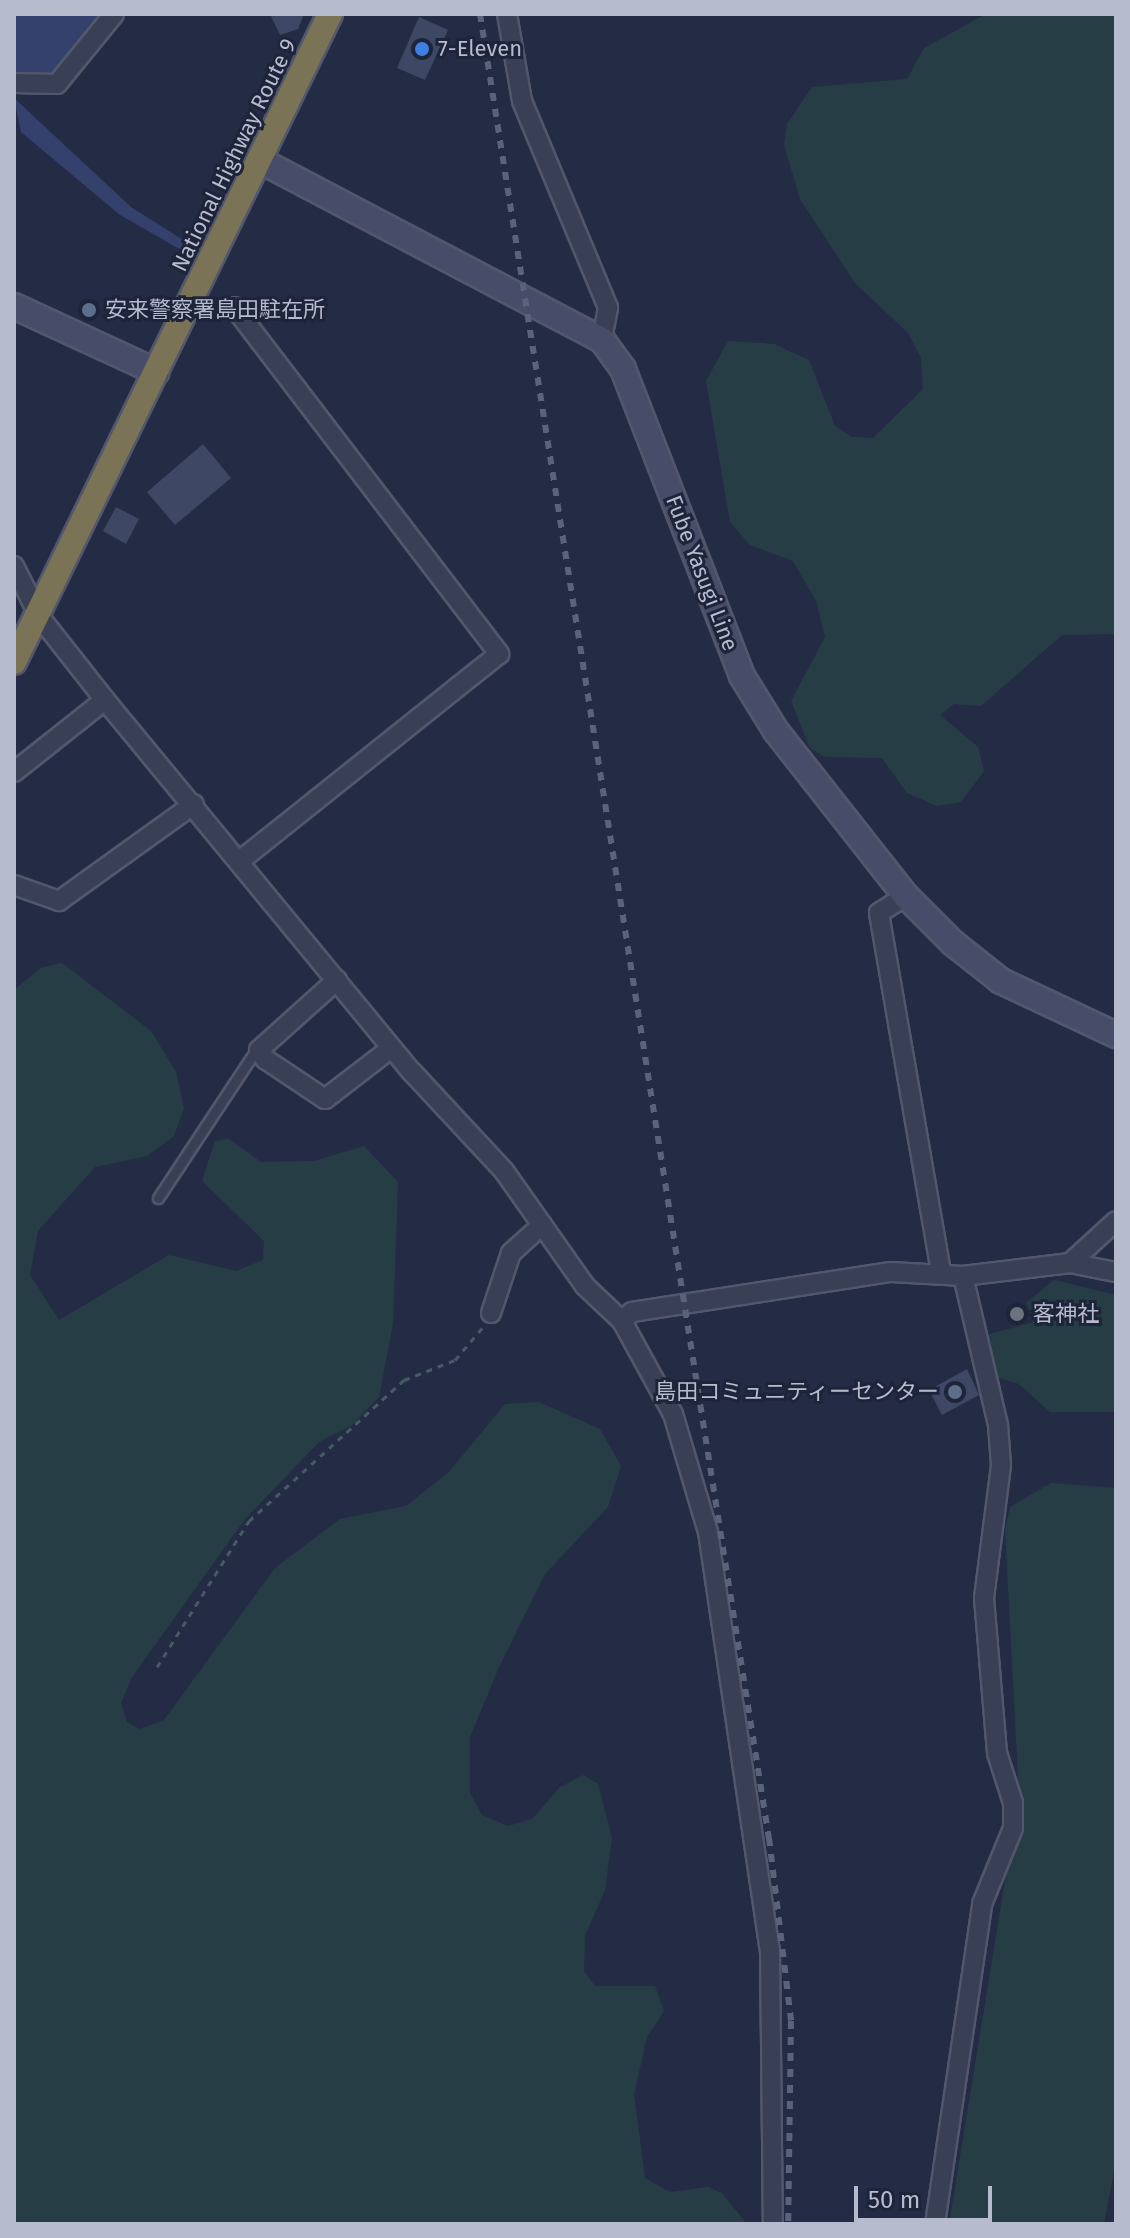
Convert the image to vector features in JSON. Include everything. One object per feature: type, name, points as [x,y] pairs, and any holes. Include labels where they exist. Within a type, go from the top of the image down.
[{"type":"highway","name":"National Highway Route 9","points":[[14,662],[261,161],[330,14]]},
{"type":"main road","name":"Fube Yasugi Line","points":[[261,161],[602,340],[623,369],[742,676],[776,731],[906,896],[1001,981],[1116,1035]]},
{"type":"main road","points":[[14,306],[157,372]]},
{"type":"street","points":[[14,83],[57,84],[114,14]]},
{"type":"street","points":[[507,14],[522,101],[608,308],[602,340]]},
{"type":"street","points":[[234,307],[499,654],[240,861]]},
{"type":"street","points":[[14,566],[39,616],[105,700],[337,980],[504,1171],[585,1286],[622,1321],[673,1414],[708,1532],[770,1950],[773,2224]]},
{"type":"street","points":[[14,772],[105,700]]},
{"type":"street","points":[[14,885],[59,901],[194,804]]},
{"type":"street","points":[[906,896],[879,913],[941,1271]]},
{"type":"street","points":[[337,980],[256,1053],[320,1099],[386,1052]]},
{"type":"street","points":[[1070,1263],[1116,1221]]},
{"type":"street","points":[[491,1313],[511,1253],[542,1225]]},
{"type":"street","points":[[622,1321],[632,1312],[724,1297],[941,1271],[963,1276],[1070,1263],[1116,1272]]},
{"type":"street","points":[[935,2224],[982,1904],[1013,1828],[1013,1803],[997,1753],[984,1598],[999,1438],[963,1276]]},
{"type":"lane","points":[[158,1198],[256,1053]]},
{"type":"path","points":[[157,1667],[249,1521],[404,1380],[460,1356],[491,1313]]},
{"type":"shaded area","points":[[986,14],[1116,14],[1116,634],[1062,635],[981,706],[954,704],[940,715],[978,747],[984,771],[961,802],[937,806],[907,793],[882,758],[825,757],[810,748],[791,701],[825,637],[816,601],[793,561],[750,545],[730,522],[706,381],[728,341],[774,344],[809,360],[835,426],[852,437],[873,438],[923,389],[921,358],[908,333],[855,283],[800,199],[784,145],[787,124],[812,87],[907,79],[924,48]]},
{"type":"shaded area","points":[[62,963],[151,1031],[176,1072],[184,1108],[174,1136],[147,1156],[95,1167],[38,1231],[30,1275],[59,1320],[169,1255],[236,1271],[263,1260],[264,1241],[202,1181],[215,1141],[229,1139],[261,1162],[314,1161],[364,1146],[398,1182],[393,1324],[379,1397],[352,1425],[319,1442],[245,1519],[132,1677],[121,1703],[127,1722],[140,1729],[164,1720],[275,1568],[340,1519],[406,1506],[449,1472],[505,1404],[539,1402],[600,1429],[621,1466],[608,1507],[545,1574],[500,1665],[470,1737],[470,1793],[482,1815],[508,1826],[532,1819],[560,1787],[583,1775],[598,1784],[612,1838],[605,1890],[585,1936],[584,1971],[595,1986],[655,1986],[664,2011],[647,2037],[634,2094],[645,2178],[670,2192],[708,2187],[722,2193],[747,2224],[14,2224],[14,990],[41,968]]},
{"type":"shaded area","points":[[1054,1280],[1116,1295],[1116,1412],[1050,1412],[1019,1384],[996,1377],[982,1336],[1034,1322],[1026,1303]]},
{"type":"shaded area","points":[[1051,1483],[1116,1488],[1116,2161],[1104,2224],[949,2224],[1019,1795],[1005,1530],[1010,1507]]},
{"type":"water","points":[[14,14],[105,14],[62,72],[14,76]]},
{"type":"water","points":[[14,98],[131,207],[188,243],[183,251],[120,215],[21,132]]},
{"type":"building","points":[[270,14],[304,14],[298,29],[280,35]]},
{"type":"building","name":"7-Eleven","points":[[419,17],[448,30],[425,80],[397,68]]},
{"type":"building","points":[[203,444],[231,478],[175,525],[147,492]]},
{"type":"building","points":[[116,507],[139,519],[126,544],[103,531]]},
{"type":"building","name":"島田コミュニティーセンター","points":[[967,1369],[979,1395],[942,1415],[929,1390]]},
{"type":"railway","points":[[480,14],[769,1838],[791,2021],[788,2224]]},
{"type":"place","name":"7-Eleven","points":[[422,49]]},
{"type":"place","name":"安来警察署島田駐在所","points":[[89,310]]},
{"type":"place","name":"客神社","points":[[1017,1314]]},
{"type":"place","name":"島田コミュニティーセンター","points":[[955,1392]]}]
